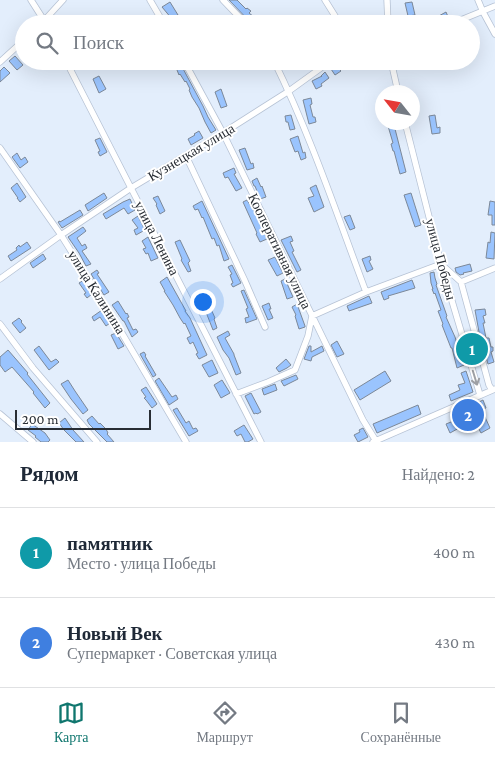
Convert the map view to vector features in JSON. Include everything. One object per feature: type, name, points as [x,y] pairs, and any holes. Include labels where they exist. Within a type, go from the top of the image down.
[{"type":"street","points":[[31,0],[39,15]]},
{"type":"street","points":[[51,15],[63,0]]},
{"type":"street","points":[[150,0],[159,15]]},
{"type":"street","points":[[223,0],[237,15]]},
{"type":"street","points":[[325,0],[334,15]]},
{"type":"street","points":[[387,0],[388,15]]},
{"type":"street","points":[[478,0],[495,34]]},
{"type":"street","points":[[475,15],[495,6]]},
{"type":"street","points":[[0,62],[15,48]]},
{"type":"street","name":"улица Ленина","points":[[71,70],[261,442]]},
{"type":"street","name":"Кооперативная улица","points":[[189,70],[223,133],[374,441]]},
{"type":"street","points":[[278,70],[310,144],[366,292]]},
{"type":"street","name":"Кузнецкая улица","points":[[0,279],[131,188],[223,133],[318,70]]},
{"type":"street","points":[[393,70],[396,85]]},
{"type":"street","name":"улица Победы","points":[[408,130],[441,264],[480,395]]},
{"type":"street","name":"улица Калинина","points":[[0,148],[61,236],[113,318],[186,442]]},
{"type":"street","points":[[186,156],[265,326]]},
{"type":"street","points":[[236,394],[295,370],[308,336],[312,316],[366,292],[441,264],[461,282],[495,267]]},
{"type":"street","name":"улица Победы","points":[[461,282],[489,384],[493,389]]},
{"type":"street","points":[[0,324],[33,368],[97,442]]},
{"type":"street","points":[[374,441],[493,389]]},
{"type":"street","points":[[0,414],[33,442]]},
{"type":"building","points":[[229,0],[237,0],[246,9],[251,11],[249,13],[252,15],[243,15]]},
{"type":"building","points":[[170,2],[178,15],[169,15],[162,7]]},
{"type":"building","points":[[412,2],[415,15],[408,15],[405,3]]},
{"type":"building","points":[[15,56],[15,68],[9,61]]},
{"type":"building","points":[[4,67],[10,73],[0,82],[0,71]]},
{"type":"building","points":[[177,70],[184,70],[216,130],[211,133],[192,97],[186,81],[179,75]]},
{"type":"building","points":[[332,70],[341,71],[335,75]]},
{"type":"building","points":[[325,72],[329,78],[321,84],[322,86],[316,89],[312,81],[322,76]]},
{"type":"building","points":[[99,76],[106,89],[99,93],[93,79]]},
{"type":"building","points":[[221,89],[227,106],[221,108],[215,92]]},
{"type":"building","points":[[311,98],[312,104],[310,105],[316,122],[309,124],[303,100]]},
{"type":"building","points":[[291,115],[295,129],[290,130],[285,116]]},
{"type":"building","points":[[435,115],[437,128],[440,127],[440,133],[432,134],[429,116]]},
{"type":"building","points":[[389,130],[395,130],[406,172],[400,174],[391,144],[393,143]]},
{"type":"building","points":[[199,131],[203,138],[191,145],[188,139]]},
{"type":"building","points":[[298,136],[306,158],[301,160],[298,151],[295,152],[290,139]]},
{"type":"building","points":[[100,138],[107,152],[100,156],[95,140]]},
{"type":"building","points":[[245,148],[254,168],[247,170],[239,150]]},
{"type":"building","points":[[17,153],[21,160],[25,157],[28,162],[20,168],[12,157]]},
{"type":"building","points":[[234,168],[236,173],[234,174],[242,188],[236,191],[228,177],[225,178],[223,173]]},
{"type":"building","points":[[257,178],[266,197],[260,199],[252,181]]},
{"type":"building","points":[[17,183],[26,197],[20,202],[11,188]]},
{"type":"building","points":[[316,185],[324,207],[314,212],[308,198],[314,196],[310,188]]},
{"type":"building","points":[[104,193],[107,198],[88,211],[85,205]]},
{"type":"building","points":[[411,193],[421,225],[415,227],[404,195]]},
{"type":"building","points":[[158,196],[165,211],[160,214],[153,198]]},
{"type":"building","points":[[130,199],[135,210],[128,214],[124,208],[106,219],[103,214]]},
{"type":"building","points":[[247,200],[253,208],[267,239],[260,242],[243,202]]},
{"type":"building","points":[[202,201],[229,259],[224,261],[219,245],[217,246],[214,238],[212,239],[198,209],[195,210],[193,206]]},
{"type":"building","points":[[490,201],[495,202],[495,225],[492,225],[492,215],[488,215]]},
{"type":"building","points":[[80,210],[83,215],[62,228],[58,222]]},
{"type":"building","points":[[350,215],[355,228],[350,230],[344,217]]},
{"type":"building","points":[[138,216],[145,230],[136,235],[134,230],[138,228],[132,220]]},
{"type":"building","points":[[83,227],[86,231],[77,238],[82,246],[85,244],[87,248],[82,251],[91,264],[86,266],[68,237]]},
{"type":"building","points":[[491,232],[495,233],[494,259],[486,258]]},
{"type":"building","points":[[291,236],[293,241],[290,242],[294,251],[292,252],[301,270],[297,272],[281,240]]},
{"type":"building","points":[[148,237],[158,258],[151,261],[148,253],[146,254],[143,249],[146,248],[142,241]]},
{"type":"building","points":[[180,240],[190,261],[188,263],[191,271],[188,272],[181,260],[175,242]]},
{"type":"building","points":[[27,242],[31,248],[11,261],[8,256],[17,250],[16,248],[19,245],[20,247]]},
{"type":"building","points":[[43,254],[46,259],[33,268],[30,263]]},
{"type":"building","points":[[370,256],[371,260],[369,261],[373,269],[367,272],[362,259]]},
{"type":"building","points":[[275,257],[283,273],[277,276],[268,260]]},
{"type":"building","points":[[470,264],[472,271],[460,275],[456,272],[455,268]]},
{"type":"building","points":[[232,265],[241,283],[233,287],[230,275],[232,274],[228,267]]},
{"type":"building","points":[[97,270],[99,273],[97,274],[109,292],[104,295],[91,274]]},
{"type":"building","points":[[434,272],[446,317],[464,365],[457,368],[452,348],[438,311],[441,310],[432,289],[430,273]]},
{"type":"building","points":[[167,277],[190,318],[207,355],[199,359],[193,342],[190,344],[187,338],[191,336],[185,323],[180,318],[160,282]]},
{"type":"building","points":[[285,279],[293,297],[287,299],[281,281]]},
{"type":"building","points":[[84,280],[92,294],[87,298],[79,283]]},
{"type":"building","points":[[412,280],[415,288],[388,296],[389,298],[384,300],[381,292]]},
{"type":"building","points":[[244,290],[257,319],[246,323],[245,318],[249,317],[246,309],[248,308],[241,291]]},
{"type":"building","points":[[204,295],[208,305],[210,304],[215,318],[217,328],[213,330],[202,302],[200,302],[198,297]]},
{"type":"building","points":[[369,296],[372,303],[349,311],[347,306]]},
{"type":"building","points":[[118,301],[127,313],[129,317],[127,318],[133,330],[136,329],[138,332],[132,337],[124,321],[112,305]]},
{"type":"building","points":[[269,303],[271,309],[269,309],[273,318],[268,320],[262,306]]},
{"type":"building","points":[[297,304],[305,326],[299,329],[292,307]]},
{"type":"building","points":[[485,309],[486,315],[483,316],[485,323],[483,323],[486,338],[489,338],[491,347],[493,347],[491,352],[494,362],[488,364],[475,310]]},
{"type":"building","points":[[102,310],[110,323],[106,326],[100,317],[94,321],[92,317]]},
{"type":"building","points":[[19,318],[26,328],[20,333],[12,323]]},
{"type":"building","points":[[228,331],[230,335],[225,338],[234,354],[241,373],[236,375],[217,337]]},
{"type":"building","points":[[116,333],[124,346],[118,349],[111,335]]},
{"type":"building","points":[[337,341],[344,354],[337,357],[331,345]]},
{"type":"building","points":[[39,346],[51,362],[56,359],[59,362],[49,370],[34,350]]},
{"type":"building","points":[[309,346],[311,346],[311,352],[322,346],[324,351],[312,357],[311,361],[304,359]]},
{"type":"building","points":[[8,350],[50,403],[45,408],[12,367],[5,372],[0,365],[0,357]]},
{"type":"building","points":[[144,352],[156,375],[153,377],[140,354]]},
{"type":"building","points":[[286,359],[291,365],[279,372],[276,368]]},
{"type":"building","points":[[212,360],[218,373],[209,377],[202,365]]},
{"type":"building","points":[[385,371],[391,381],[360,400],[354,390]]},
{"type":"building","points":[[466,371],[473,392],[451,401],[449,395],[460,390],[458,385],[465,383],[461,373]]},
{"type":"building","points":[[296,375],[298,379],[284,386],[281,381]]},
{"type":"building","points":[[159,378],[172,397],[176,395],[178,399],[169,405],[155,381]]},
{"type":"building","points":[[68,380],[88,410],[83,414],[61,384]]},
{"type":"building","points":[[222,380],[230,393],[221,398],[214,385]]},
{"type":"building","points":[[275,384],[277,390],[264,395],[262,389]]},
{"type":"building","points":[[146,387],[157,404],[152,408],[144,398],[146,397],[141,390]]},
{"type":"building","points":[[251,393],[261,412],[257,414],[254,414],[245,396]]},
{"type":"building","points":[[483,400],[486,408],[472,412],[474,417],[466,421],[461,411]]},
{"type":"building","points":[[418,405],[421,414],[377,433],[373,424]]},
{"type":"building","points":[[177,408],[186,423],[189,421],[193,429],[196,428],[198,431],[189,436],[173,410]]},
{"type":"building","points":[[92,416],[106,429],[107,434],[114,442],[107,442],[89,424],[87,420]]},
{"type":"building","points":[[485,417],[490,428],[481,433],[475,422]]},
{"type":"building","points":[[65,418],[84,442],[76,442],[64,430],[59,423]]},
{"type":"building","points":[[456,420],[459,428],[450,433],[446,424]]},
{"type":"building","points":[[32,424],[45,433],[50,440],[48,442],[41,442],[28,430]]},
{"type":"building","points":[[244,425],[253,439],[248,442],[245,442],[241,434],[237,436],[234,431]]},
{"type":"building","points":[[363,428],[368,437],[358,442],[354,435]]},
{"type":"place","name":"памятник","points":[[472,349]]},
{"type":"place","name":"Новый Век","points":[[468,415]]}]
